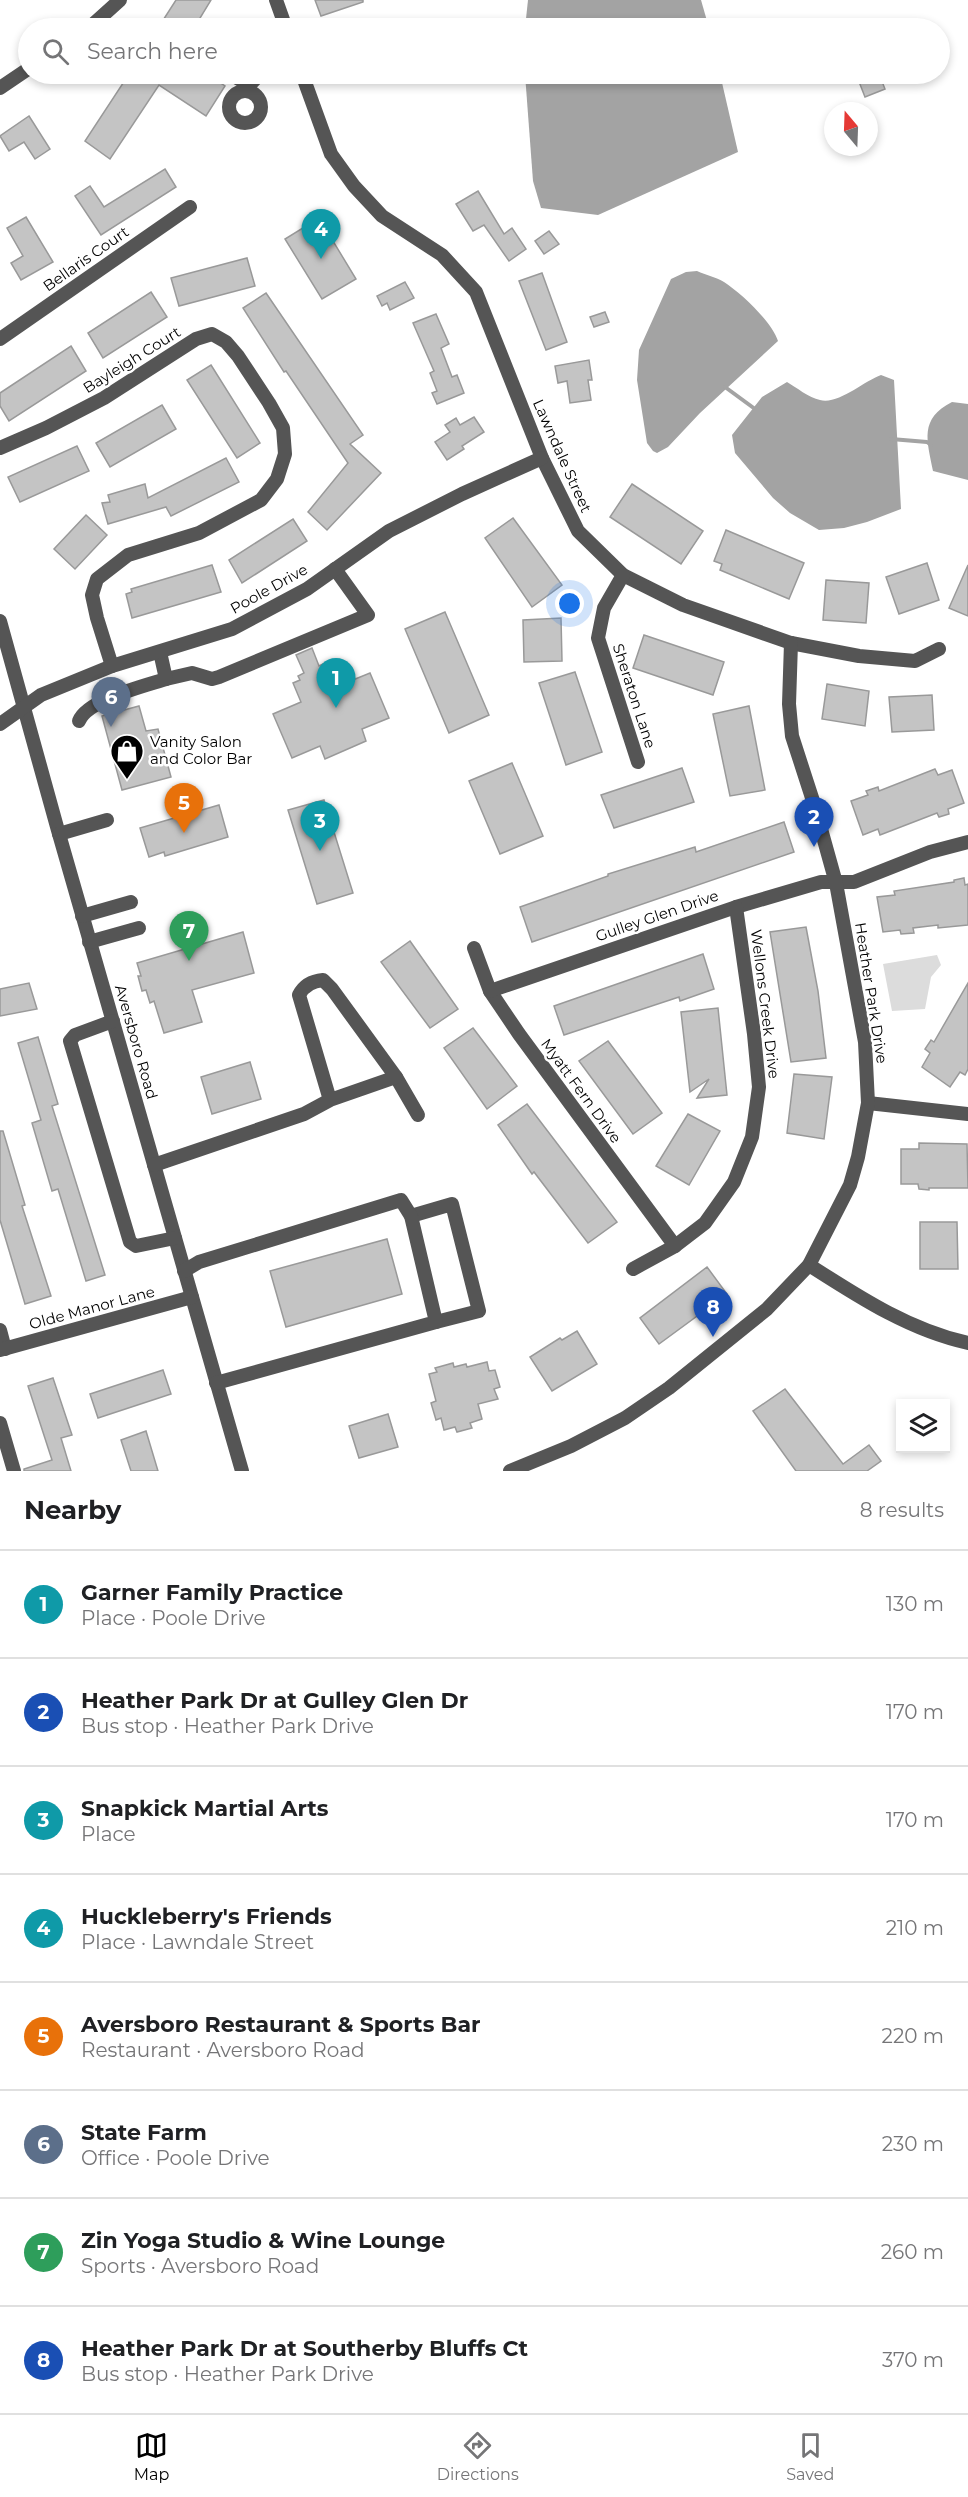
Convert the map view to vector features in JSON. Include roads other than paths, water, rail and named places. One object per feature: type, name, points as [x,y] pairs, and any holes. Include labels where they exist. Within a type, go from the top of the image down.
[{"type":"street","points":[[100,18],[120,0]]},
{"type":"street","points":[[276,0],[282,18]]},
{"type":"street","points":[[0,88],[18,76]]},
{"type":"street","name":"Lawndale Street","points":[[306,84],[331,154],[354,186],[382,216],[442,255],[476,292],[542,458],[578,531],[624,575],[683,605],[791,643],[859,656],[915,662],[939,649]]},
{"type":"street","name":"Bellaris Court","points":[[0,339],[190,207]]},
{"type":"street","name":"Bayleigh Court","points":[[0,448],[46,428],[104,398],[195,339],[212,334],[226,342],[238,356],[283,428],[285,454],[277,479],[261,500],[198,533],[128,555],[97,579],[92,595],[112,666]]},
{"type":"street","name":"Poole Drive","points":[[0,724],[25,708],[41,694],[112,666],[232,628],[307,590],[399,526],[462,494],[542,458]]},
{"type":"street","points":[[79,721],[82,714],[101,702],[166,679],[192,673],[212,678],[219,677],[369,615],[336,569]]},
{"type":"street","name":"Sheraton Lane","points":[[624,575],[604,609],[598,638],[638,762]]},
{"type":"street","name":"Aversboro Road","points":[[0,621],[58,834],[242,1471]]},
{"type":"street","name":"Heather Park Drive","points":[[510,1471],[571,1446],[625,1418],[669,1388],[767,1309],[808,1265],[850,1185],[858,1157],[868,1103],[865,1042],[836,883],[792,736],[789,704],[791,643]]},
{"type":"street","points":[[160,652],[166,679]]},
{"type":"street","points":[[58,834],[107,820]]},
{"type":"street","name":"Gulley Glen Drive","points":[[490,991],[736,906],[821,882],[854,882],[930,852],[968,842]]},
{"type":"street","points":[[82,916],[131,902]]},
{"type":"street","name":"Wellons Creek Drive","points":[[633,1269],[675,1246],[705,1223],[734,1182],[752,1137],[759,1087],[736,906]]},
{"type":"street","points":[[90,942],[139,928]]},
{"type":"street","name":"Myatt Fern Drive","points":[[474,948],[490,991],[519,1034],[675,1246]]},
{"type":"street","points":[[330,1100],[299,995],[303,988],[314,981],[322,980],[332,989],[396,1077],[418,1115]]},
{"type":"street","points":[[113,1021],[75,1035],[70,1041],[130,1242],[136,1246],[156,1244],[175,1238]]},
{"type":"street","points":[[154,1165],[304,1114],[330,1100],[396,1077]]},
{"type":"street","points":[[868,1103],[968,1114]]},
{"type":"street","points":[[184,1271],[199,1262],[401,1200],[411,1216],[436,1322]]},
{"type":"street","points":[[216,1383],[479,1311],[452,1204],[411,1216]]},
{"type":"street","points":[[808,1265],[876,1308],[934,1334],[968,1343]]},
{"type":"street","name":"Olde Manor Lane","points":[[2,1349],[192,1297]]},
{"type":"street","points":[[0,1330],[2,1349]]},
{"type":"street","points":[[0,1424],[14,1471]]},
{"type":"waterway","points":[[725,387],[755,409]]},
{"type":"waterway","points":[[891,439],[927,442],[931,445]]},
{"type":"place","name":"Huckleberry's Friends","points":[[321,259]]},
{"type":"place","name":"Garner Family Practice","points":[[336,708]]},
{"type":"place","name":"State Farm","points":[[111,727]]},
{"type":"place","name":"Vanity Salon and Color Bar","points":[[127,780]]},
{"type":"place","name":"Aversboro Restaurant & Sports Bar","points":[[184,833]]},
{"type":"place","name":"Heather Park Dr at Gulley Glen Dr","points":[[814,847]]},
{"type":"place","name":"Snapkick Martial Arts","points":[[320,851]]},
{"type":"place","name":"Zin Yoga Studio & Wine Lounge","points":[[189,961]]},
{"type":"place","name":"Heather Park Dr at Southerby Bluffs Ct","points":[[713,1337]]}]
